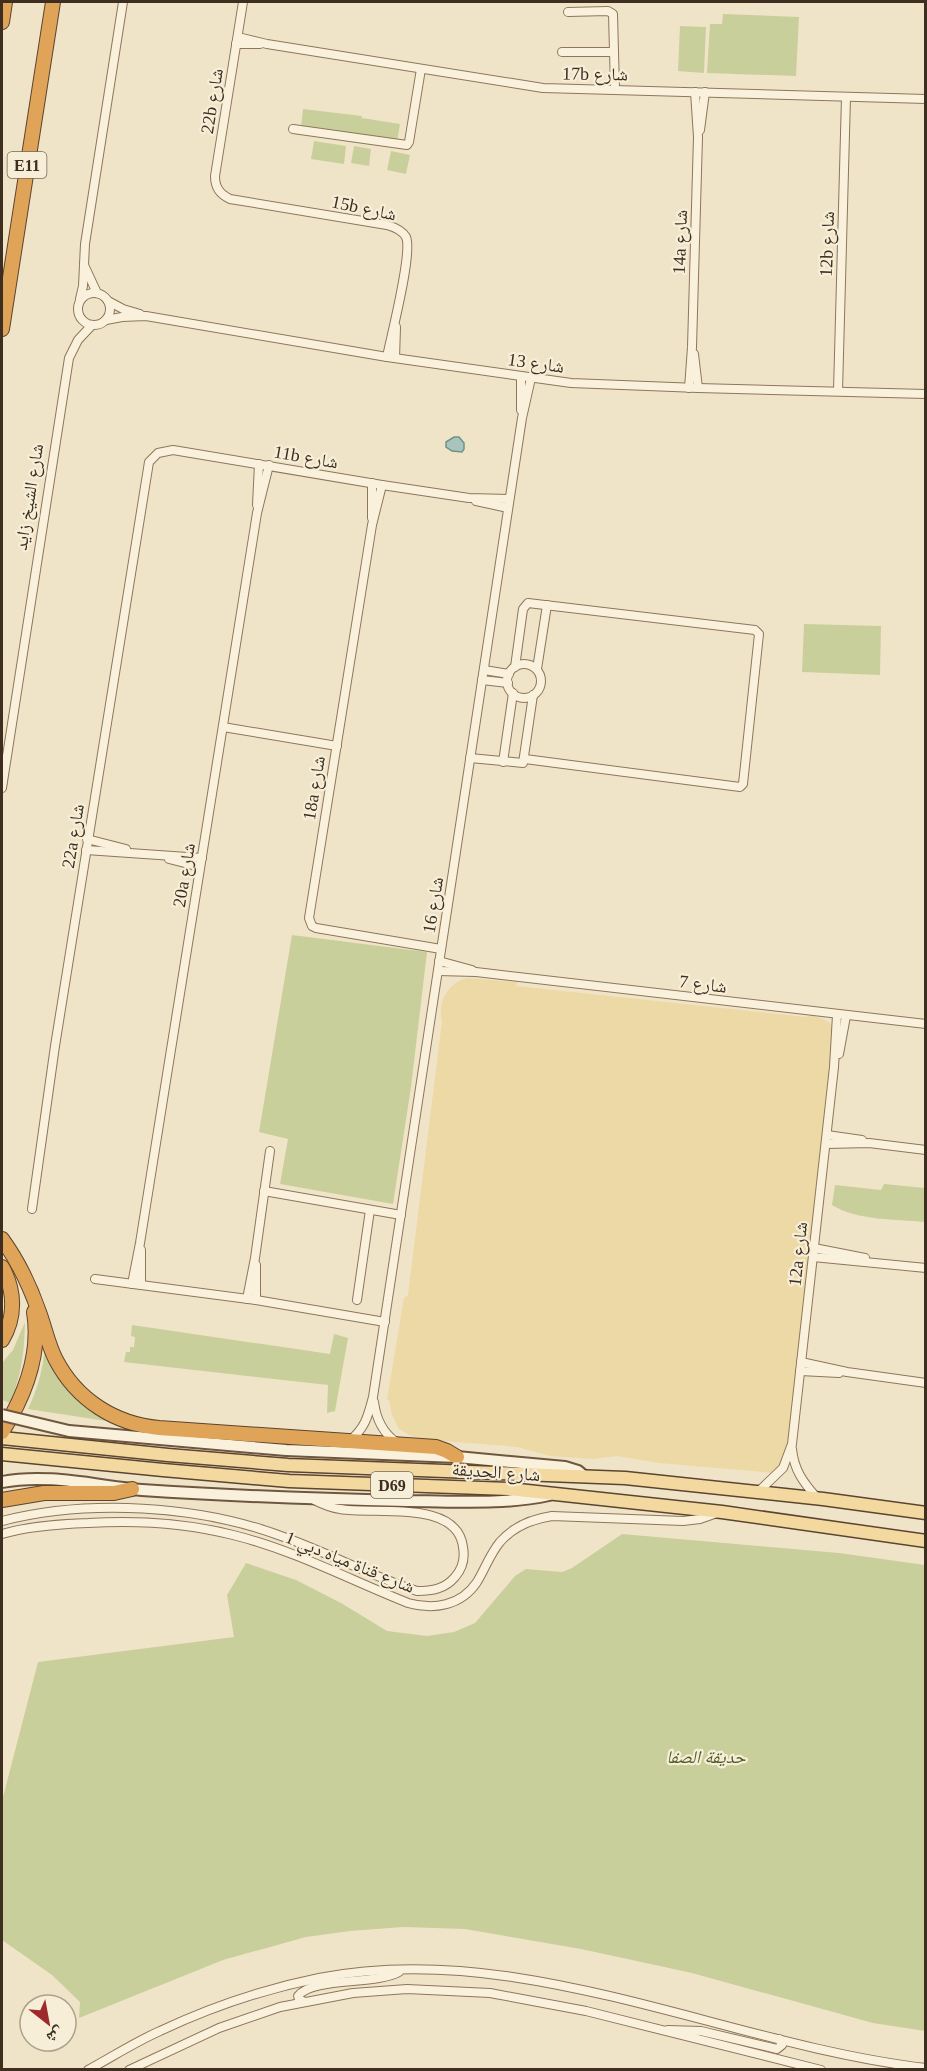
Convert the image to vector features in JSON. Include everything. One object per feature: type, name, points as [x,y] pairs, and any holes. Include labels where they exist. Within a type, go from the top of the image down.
[{"type":"highway","points":[[2,22],[5,2]]},
{"type":"highway","name":"E11","points":[[2,329],[53,2]]},
{"type":"highway","points":[[2,1239],[28,1283],[50,1345],[63,1371],[81,1393],[117,1418],[130,1423],[159,1428],[436,1447],[457,1457]]},
{"type":"highway","points":[[2,1267],[13,1304],[11,1319],[2,1340]]},
{"type":"highway","points":[[2,1432],[19,1401],[36,1336],[35,1317],[28,1283]]},
{"type":"highway","points":[[2,1500],[44,1493],[114,1493],[132,1489]]},
{"type":"main road","points":[[2,1415],[69,1431],[286,1450],[457,1457],[565,1467],[578,1471],[584,1476]]},
{"type":"main road","name":"شارع الحديقة","points":[[2,1438],[288,1465],[646,1479],[926,1513]]},
{"type":"main road","name":"شارع الحديقة","points":[[2,1454],[289,1481],[476,1487],[553,1494],[722,1512],[926,1541]]},
{"type":"main road","points":[[2,1482],[44,1479],[132,1489],[312,1499],[508,1500],[531,1499],[553,1494]]},
{"type":"street","points":[[80,299],[91,293],[97,293],[106,298],[110,311],[106,320],[97,325],[86,324],[77,310],[83,286],[83,264],[123,2]]},
{"type":"street","name":"22b شارع","points":[[230,199],[220,193],[215,176],[243,2]]},
{"type":"street","points":[[568,12],[612,12],[614,15],[615,89]]},
{"type":"street","name":"17b شارع","points":[[237,40],[530,87],[926,99]]},
{"type":"street","points":[[562,52],[614,52]]},
{"type":"street","points":[[293,129],[407,145],[421,69]]},
{"type":"street","name":"14a شارع","points":[[689,388],[698,137],[695,92]]},
{"type":"street","name":"14a شارع","points":[[698,137],[705,92]]},
{"type":"street","name":"12b شارع","points":[[838,392],[846,97]]},
{"type":"street","name":"15b شارع","points":[[230,199],[387,225],[398,229],[408,245],[391,358]]},
{"type":"street","points":[[83,264],[97,293]]},
{"type":"street","name":"شارع 13","points":[[108,302],[146,316],[391,358],[572,383],[926,393]]},
{"type":"street","name":"شارع 13","points":[[106,320],[146,316]]},
{"type":"street","name":"شارع الشيخ زايد","points":[[2,788],[69,358],[78,340],[92,325]]},
{"type":"street","name":"14a شارع","points":[[692,347],[698,388]]},
{"type":"street","name":"شارع 16","points":[[521,376],[522,418]]},
{"type":"street","name":"شارع 16","points":[[347,1442],[365,1424],[373,1397],[522,418],[531,378]]},
{"type":"street","name":"11b شارع","points":[[147,469],[149,462],[158,453],[173,450],[509,504]]},
{"type":"street","name":"20a شارع","points":[[257,513],[259,464]]},
{"type":"street","name":"20a شارع","points":[[132,1284],[257,513],[269,465]]},
{"type":"street","name":"22a شارع","points":[[32,1209],[87,839],[147,469]]},
{"type":"street","name":"18a شارع","points":[[372,483],[372,525]]},
{"type":"street","name":"18a شارع","points":[[382,485],[372,525],[309,918],[316,928],[441,949]]},
{"type":"street","points":[[515,667],[524,606],[531,603],[757,630],[759,636],[743,784],[739,787],[525,759]]},
{"type":"street","points":[[470,758],[522,764],[525,759],[533,694],[541,683],[537,669],[547,605]]},
{"type":"street","points":[[503,762],[513,693],[508,683],[509,674],[515,667],[524,664],[537,669]]},
{"type":"street","points":[[484,670],[509,674]]},
{"type":"street","points":[[482,680],[508,683]]},
{"type":"street","points":[[513,693],[521,697],[533,694]]},
{"type":"street","points":[[223,727],[336,746]]},
{"type":"street","points":[[87,839],[132,852]]},
{"type":"street","points":[[86,850],[202,858]]},
{"type":"street","points":[[162,856],[200,867]]},
{"type":"street","name":"شارع 7","points":[[440,961],[476,972]]},
{"type":"street","name":"شارع 7","points":[[438,971],[476,972],[926,1024]]},
{"type":"street","name":"12a شارع","points":[[758,1492],[783,1468],[792,1444],[834,1067],[837,1015]]},
{"type":"street","name":"12a شارع","points":[[834,1067],[846,1016]]},
{"type":"street","points":[[826,1139],[926,1150]]},
{"type":"street","points":[[246,1299],[255,1258],[270,1151]]},
{"type":"street","points":[[264,1191],[401,1215]]},
{"type":"street","points":[[357,1300],[370,1210]]},
{"type":"street","name":"20a شارع","points":[[140,1243],[141,1285]]},
{"type":"street","points":[[814,1252],[926,1268]]},
{"type":"street","points":[[255,1258],[256,1300]]},
{"type":"street","points":[[95,1279],[256,1300],[385,1322]]},
{"type":"street","points":[[801,1362],[847,1372],[926,1383]]},
{"type":"street","points":[[800,1371],[847,1372]]},
{"type":"street","name":"شارع 16","points":[[373,1397],[380,1425],[391,1438],[400,1444]]},
{"type":"street","name":"12a شارع","points":[[792,1444],[796,1469],[817,1498]]},
{"type":"street","name":"شارع قناة مياه دبي 1","points":[[2,1521],[42,1513],[102,1509],[161,1510],[197,1515],[245,1524],[280,1535],[417,1591],[439,1589],[456,1576],[462,1566],[463,1544],[459,1534],[445,1520],[427,1514],[338,1509],[312,1499]]},
{"type":"street","name":"شارع قناة مياه دبي 1","points":[[2,1534],[36,1527],[100,1522],[167,1523],[231,1534],[260,1543],[408,1603],[435,1607],[454,1601],[471,1590],[501,1540],[511,1531],[536,1518],[552,1516],[683,1521],[700,1519],[722,1512]]},
{"type":"street","points":[[303,2001],[298,1996],[304,1990],[382,1978],[403,1970]]},
{"type":"street","points":[[88,2070],[158,2031],[224,2004],[267,1990],[339,1975],[403,1970],[470,1971],[551,1984],[849,2055],[926,2068]]},
{"type":"street","points":[[129,2070],[230,2024],[303,2001],[377,1990],[407,1989],[472,1992],[586,2011],[821,2070]]},
{"type":"street","points":[[660,2031],[675,2029],[701,2031],[777,2049],[782,2045],[779,2039]]},
{"type":"green space","points":[[723,14],[799,17],[796,76],[707,73],[710,24],[722,24]]},
{"type":"green space","points":[[680,26],[706,27],[704,73],[678,71]]},
{"type":"green space","points":[[303,109],[362,116],[361,122],[362,118],[400,124],[397,142],[301,127]]},
{"type":"green space","points":[[314,141],[346,146],[344,164],[311,159]]},
{"type":"green space","points":[[354,146],[371,149],[369,166],[351,163]]},
{"type":"green space","points":[[391,151],[410,155],[406,174],[387,170]]},
{"type":"green space","points":[[804,624],[881,626],[880,675],[802,672]]},
{"type":"green space","points":[[292,935],[427,952],[411,1087],[393,1204],[280,1184],[288,1139],[259,1132]]},
{"type":"green space","points":[[884,1184],[925,1188],[925,1222],[865,1217],[832,1205],[835,1185],[881,1190]]},
{"type":"green space","points":[[25,1322],[22,1363],[10,1403],[2,1400],[2,1363],[13,1350]]},
{"type":"green space","points":[[132,1325],[330,1354],[334,1334],[348,1338],[335,1411],[327,1413],[328,1385],[124,1362],[126,1352],[130,1352],[130,1347],[134,1347],[135,1337],[131,1336]]},
{"type":"green space","points":[[45,1346],[60,1373],[119,1423],[28,1409],[40,1378]]},
{"type":"green space","name":"حديقة الصفا","points":[[622,1534],[839,1553],[925,1565],[925,2031],[873,2023],[692,1973],[581,1949],[465,1929],[403,1927],[306,1937],[223,1960],[79,2018],[78,1993],[71,1993],[52,1975],[2,1940],[2,1801],[38,1662],[234,1637],[227,1595],[246,1563],[296,1580],[341,1603],[387,1631],[427,1636],[454,1632],[475,1623],[515,1576],[526,1569],[562,1572],[572,1568]]},
{"type":"sand","points":[[467,978],[517,982],[516,986],[806,1017],[811,1015],[823,1019],[834,1028],[841,1045],[795,1454],[775,1473],[659,1463],[617,1456],[593,1459],[550,1456],[518,1447],[420,1439],[399,1429],[392,1415],[389,1400],[387,1400],[404,1298],[408,1295],[442,1021],[441,1007],[449,989]]},
{"type":"water","points":[[459,437],[464,443],[462,452],[452,451],[446,447],[446,442]]}]
